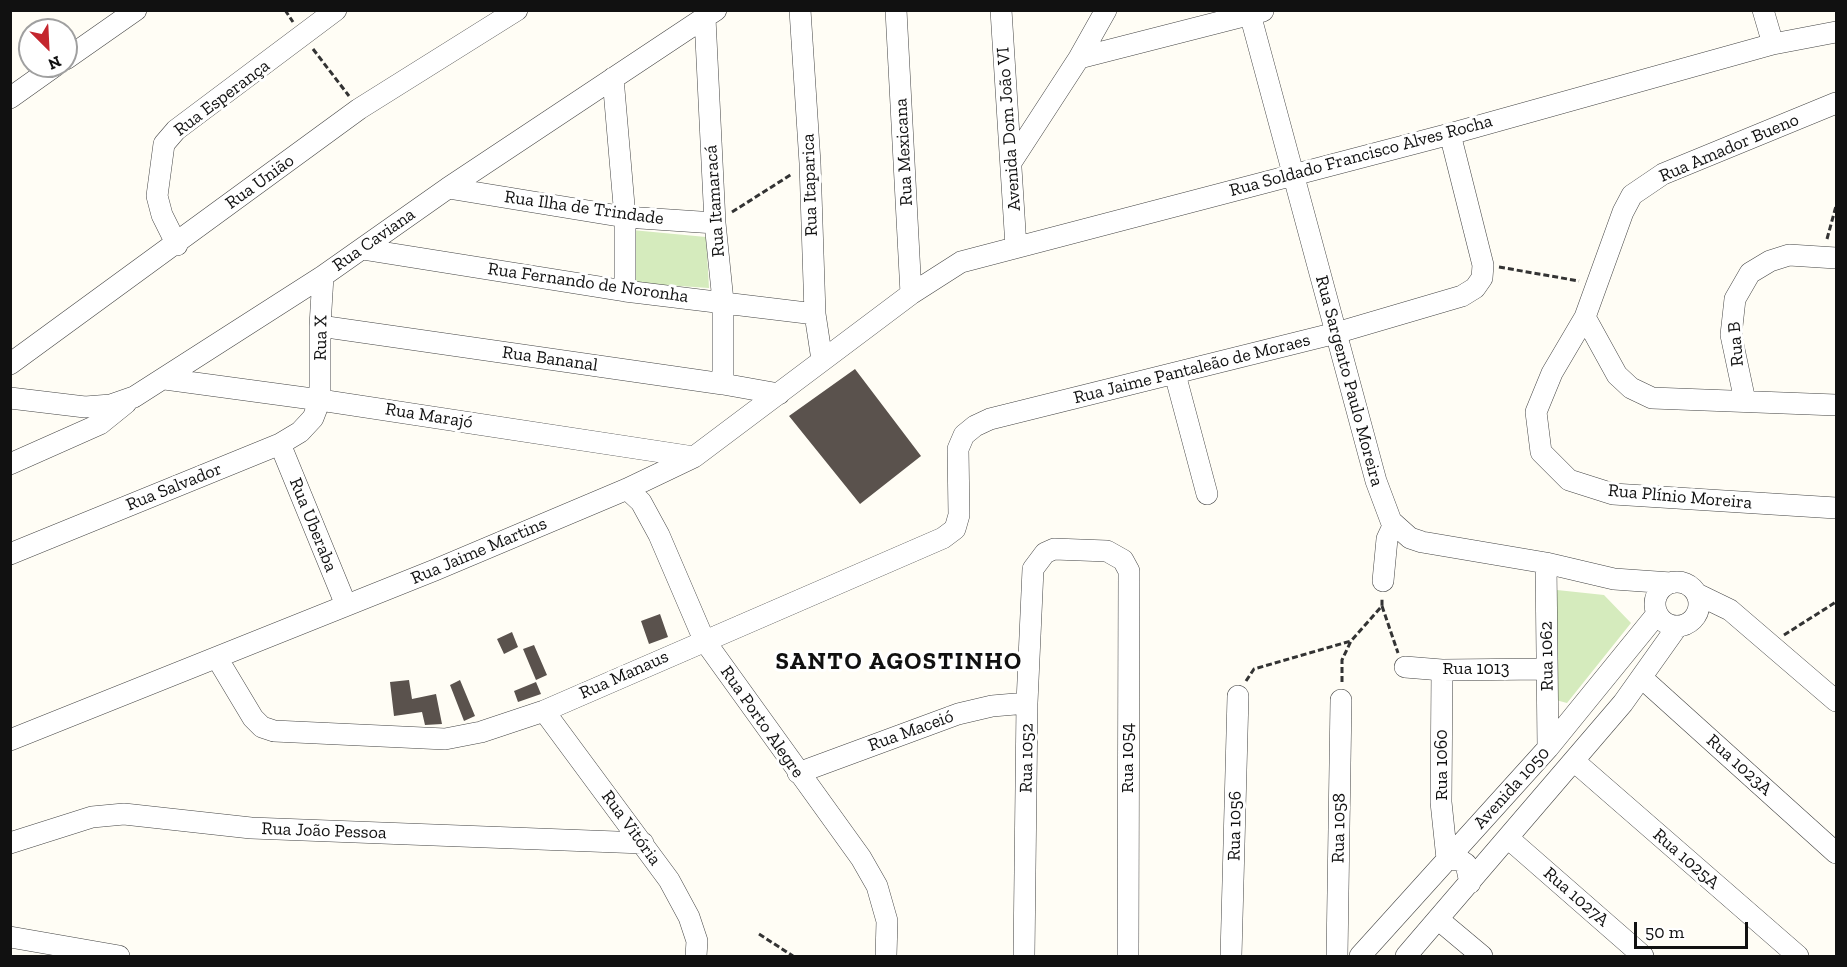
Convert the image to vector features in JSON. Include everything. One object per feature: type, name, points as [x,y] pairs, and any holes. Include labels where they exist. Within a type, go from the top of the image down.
[{"type":"street","points":[[78,51],[136,10]]},
{"type":"street","name":"Rua Esperança","points":[[177,245],[162,215],[157,196],[165,144],[176,130],[336,10]]},
{"type":"street","name":"Rua União","points":[[10,364],[177,245],[359,109],[517,10]]},
{"type":"street","name":"Rua Itaparica","points":[[800,10],[810,163],[815,314],[822,360]]},
{"type":"street","name":"Rua Mexicana","points":[[896,10],[911,294]]},
{"type":"street","name":"Avenida Dom João VI","points":[[1001,10],[1016,247]]},
{"type":"street","points":[[1012,160],[1079,58],[1106,10]]},
{"type":"street","points":[[1763,10],[1773,44]]},
{"type":"street","points":[[1079,58],[1257,12]]},
{"type":"street","name":"Rua Sargento Paulo Moreira","points":[[1257,12],[1293,174],[1376,481],[1394,524]]},
{"type":"street","name":"Rua Caviana","points":[[10,398],[85,407],[111,405],[134,397],[323,276],[448,188],[711,14]]},
{"type":"street","name":"Rua Itamaracá","points":[[711,14],[715,223],[723,301],[723,384]]},
{"type":"street","name":"Rua Soldado Francisco Alves Rocha","points":[[911,294],[961,262],[1450,134],[1773,44],[1830,35]]},
{"type":"street","points":[[10,98],[39,78]]},
{"type":"street","points":[[613,78],[625,217],[626,291]]},
{"type":"street","name":"Rua Amador Bueno","points":[[1585,316],[1623,212],[1632,195],[1663,174],[1836,103]]},
{"type":"street","points":[[1450,134],[1483,265]]},
{"type":"street","name":"Rua Ilha de Trindade","points":[[448,188],[625,217],[715,223]]},
{"type":"street","name":"Rua Fernando de Noronha","points":[[362,249],[626,291],[815,314]]},
{"type":"street","name":"Rua B","points":[[1745,401],[1731,335],[1735,300],[1750,273],[1770,261],[1789,255],[1829,257]]},
{"type":"street","name":"Rua Jaime Pantaleão de Moraes","points":[[964,435],[975,426],[990,420],[1336,333],[1462,296],[1475,288],[1482,278],[1483,265]]},
{"type":"street","name":"Rua X","points":[[320,400],[323,276]]},
{"type":"street","name":"Rua Jaime Martins","points":[[10,741],[627,489],[694,457],[911,294]]},
{"type":"street","points":[[1585,316],[1617,375],[1631,388],[1652,398],[1686,402],[1745,401],[1836,405]]},
{"type":"street","name":"Rua Plínio Moreira","points":[[1585,316],[1552,374],[1536,412],[1541,452],[1569,480],[1613,494],[1836,508]]},
{"type":"street","name":"Rua Bananal","points":[[320,326],[779,394]]},
{"type":"street","points":[[1175,374],[1207,494]]},
{"type":"street","name":"Rua Marajó","points":[[165,379],[320,400],[694,457]]},
{"type":"street","points":[[10,464],[100,424],[134,397]]},
{"type":"street","name":"Rua Salvador","points":[[10,554],[280,444],[300,432],[313,418],[320,400]]},
{"type":"street","name":"Rua Manaus","points":[[217,658],[253,718],[262,727],[274,731],[445,739],[480,732],[544,711],[704,640],[929,545],[949,533],[955,529],[959,515],[958,449],[964,435]]},
{"type":"street","name":"Rua Uberaba","points":[[280,444],[346,605]]},
{"type":"street","name":"Rua Porto Alegre","points":[[627,489],[641,502],[654,525],[704,640],[861,858],[877,886],[887,921],[886,957]]},
{"type":"street","points":[[1383,581],[1387,540],[1394,524],[1410,538],[1422,542],[1546,563],[1614,579],[1689,585],[1698,604],[1690,623],[1677,627],[1665,624],[1656,610],[1614,579]]},
{"type":"street","name":"Rua 1052","points":[[1024,957],[1028,703],[1033,569],[1037,560],[1054,549],[1107,551],[1123,560]]},
{"type":"street","name":"Rua 1054","points":[[1123,560],[1129,571],[1128,957]]},
{"type":"street","name":"Rua 1062","points":[[1546,563],[1548,748]]},
{"type":"street","points":[[1656,610],[1658,592],[1671,583]]},
{"type":"street","points":[[1698,604],[1730,610],[1836,702]]},
{"type":"street","name":"Avenida 1050","points":[[1360,957],[1548,748],[1656,610]]},
{"type":"street","name":"Avenida 1050","points":[[1406,957],[1574,761],[1642,678],[1677,627]]},
{"type":"street","name":"Rua 1013","points":[[1405,667],[1442,670],[1546,669]]},
{"type":"street","name":"Rua 1060","points":[[1442,670],[1441,802],[1447,859]]},
{"type":"street","name":"Rua 1023A","points":[[1642,678],[1836,853]]},
{"type":"street","name":"Rua 1056","points":[[1231,957],[1238,696]]},
{"type":"street","name":"Rua 1058","points":[[1337,957],[1341,700]]},
{"type":"street","name":"Rua Maceió","points":[[798,773],[958,714],[992,706],[1028,703]]},
{"type":"street","name":"Rua Vitória","points":[[544,711],[643,843],[689,917],[697,940],[696,957]]},
{"type":"street","name":"Rua 1025A","points":[[1574,761],[1798,957]]},
{"type":"street","name":"Rua João Pessoa","points":[[10,843],[92,817],[124,814],[251,828],[643,843]]},
{"type":"street","name":"Rua 1027A","points":[[1472,831],[1475,846],[1481,850],[1502,846],[1643,957]]},
{"type":"street","points":[[1447,859],[1460,860],[1466,864],[1470,883]]},
{"type":"street","points":[[1439,920],[1482,957]]},
{"type":"street","points":[[10,937],[119,957]]},
{"type":"path","points":[[285,10],[359,109]]},
{"type":"path","points":[[715,223],[810,163]]},
{"type":"path","points":[[1829,257],[1836,206]]},
{"type":"path","points":[[1483,265],[1598,284]]},
{"type":"path","points":[[1383,581],[1382,606],[1395,647],[1405,667]]},
{"type":"path","points":[[1770,644],[1836,602]]},
{"type":"path","points":[[1341,700],[1342,660],[1351,641],[1382,606]]},
{"type":"path","points":[[1238,696],[1254,669],[1351,641]]},
{"type":"path","points":[[759,934],[793,957]]},
{"type":"green space","points":[[632,230],[706,237],[709,288],[635,283]]},
{"type":"green space","points":[[1557,590],[1604,595],[1631,623],[1567,703],[1552,699]]},
{"type":"building","points":[[855,369],[921,456],[860,504],[789,416]]},
{"type":"building","points":[[660,614],[668,637],[649,644],[641,621]]},
{"type":"building","points":[[512,632],[518,647],[504,654],[497,639]]},
{"type":"building","points":[[534,645],[547,675],[536,680],[523,649]]},
{"type":"building","points":[[409,680],[412,699],[436,694],[442,724],[425,725],[422,712],[394,716],[390,682]]},
{"type":"building","points":[[460,680],[475,716],[464,721],[450,685]]},
{"type":"building","points":[[536,682],[541,694],[518,702],[514,691]]},
{"type":"district","name":"SANTO AGOSTINHO","points":[[899,662]]}]
